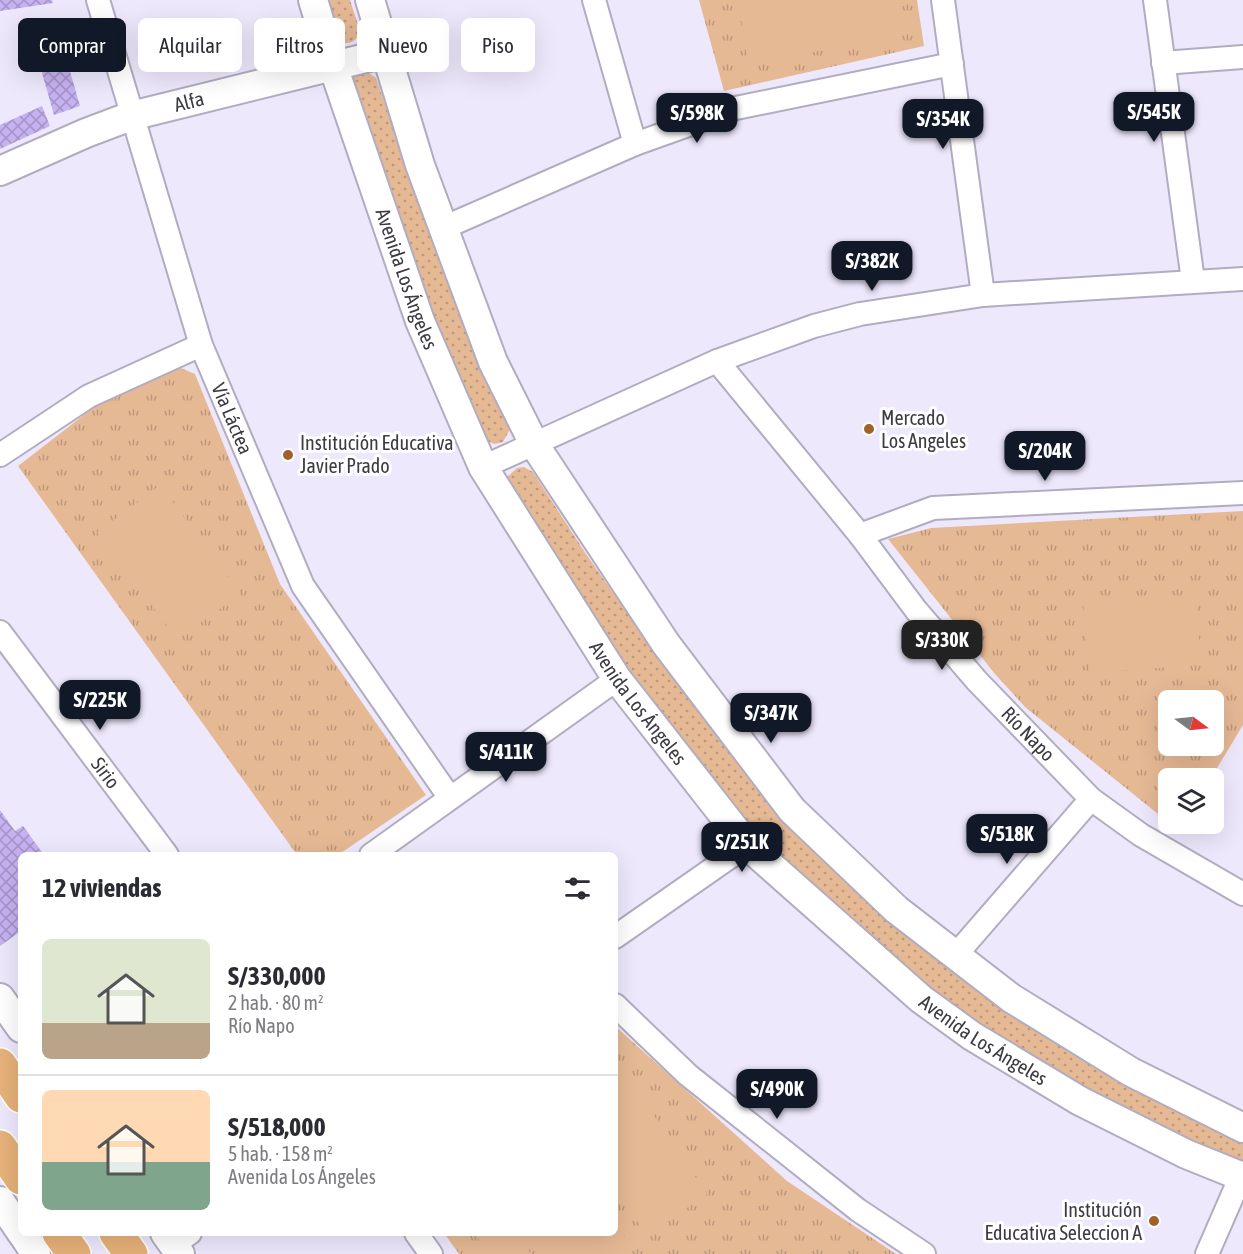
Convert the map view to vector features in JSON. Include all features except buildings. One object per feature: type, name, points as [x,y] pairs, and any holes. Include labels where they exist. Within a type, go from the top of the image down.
[{"type":"main road","points":[[0,1065],[18,1092]]},
{"type":"main road","points":[[0,1147],[18,1174]]},
{"type":"main road","points":[[61,1236],[74,1254]]},
{"type":"main road","points":[[118,1236],[131,1254]]},
{"type":"street","name":"Vía Láctea","points":[[98,0],[130,116],[201,345],[303,586],[450,798]]},
{"type":"street","name":"Avenida Los Ángeles","points":[[313,0],[318,18]]},
{"type":"street","points":[[370,0],[375,18]]},
{"type":"street","points":[[594,0],[635,144]]},
{"type":"street","points":[[943,0],[984,295]]},
{"type":"street","points":[[1155,0],[1193,281]]},
{"type":"street","points":[[1163,63],[1243,57]]},
{"type":"street","points":[[443,228],[635,144],[736,108],[952,64]]},
{"type":"street","name":"Alfa","points":[[0,171],[75,137],[130,116],[309,72]]},
{"type":"street","name":"Avenida Los Ángeles","points":[[335,72],[420,321],[483,467],[617,679],[747,845],[921,999],[972,1036],[1090,1107],[1186,1154],[1242,1177]]},
{"type":"street","points":[[392,72],[420,165],[493,362],[534,444],[666,644],[792,810],[858,875],[954,957],[1070,1037],[1183,1100],[1243,1128]]},
{"type":"street","points":[[483,467],[717,361],[765,342],[849,317],[984,295],[1243,279]]},
{"type":"street","points":[[0,455],[89,396],[201,345]]},
{"type":"street","name":"Río Napo","points":[[717,361],[860,535],[916,610],[977,681],[1090,799],[1168,852],[1243,894]]},
{"type":"street","points":[[860,535],[933,508],[1243,493]]},
{"type":"street","name":"Sirio","points":[[0,632],[165,852]]},
{"type":"street","points":[[375,852],[617,679]]},
{"type":"street","points":[[954,957],[1090,799]]},
{"type":"street","points":[[618,935],[747,845]]},
{"type":"street","points":[[0,998],[18,1024]]},
{"type":"street","points":[[618,1008],[697,1082],[858,1210],[924,1254]]},
{"type":"street","points":[[1208,1254],[1242,1177]]},
{"type":"street","points":[[0,1201],[18,1228]]},
{"type":"street","points":[[24,1236],[36,1254]]},
{"type":"street","points":[[418,1236],[431,1254]]},
{"type":"green space","points":[[319,0],[350,0],[357,23],[357,36],[354,41],[345,43],[345,18],[326,18]]},
{"type":"green space","points":[[699,0],[917,0],[924,46],[724,91]]},
{"type":"green space","points":[[738,0],[892,0],[897,38],[748,63]]},
{"type":"green space","points":[[367,72],[376,78],[456,299],[510,429],[503,442],[495,444],[483,440],[446,353],[349,76]]},
{"type":"green space","points":[[176,366],[195,374],[280,584],[426,795],[342,852],[295,852],[18,466],[111,394]]},
{"type":"green space","points":[[524,467],[533,472],[586,554],[673,678],[762,788],[910,934],[972,987],[1098,1070],[1243,1139],[1243,1165],[1086,1092],[951,1007],[751,828],[664,719],[592,617],[506,478],[517,468]]},
{"type":"green space","points":[[160,485],[241,594],[177,639],[97,533]]},
{"type":"green space","points":[[1243,511],[1243,725],[1217,768],[1158,768],[1158,814],[1025,707],[995,674],[888,539],[931,528]]},
{"type":"green space","points":[[1196,598],[1201,665],[1089,673],[1083,601]]},
{"type":"green space","points":[[618,1029],[787,1181],[896,1254],[459,1254],[446,1236],[618,1236]]},
{"type":"green space","points":[[625,1073],[707,1194],[647,1236],[618,1193],[618,1078]]},
{"type":"green space","points":[[618,1227],[630,1245],[618,1254],[547,1254],[535,1236],[618,1236]]},
{"type":"green space","points":[[477,1236],[519,1236],[531,1254],[489,1254]]},
{"type":"place","name":"Mercado Los Angeles","points":[[869,429]]},
{"type":"place","name":"Institución Educativa Javier Prado","points":[[288,455]]},
{"type":"place","name":"Institución Educativa Seleccion A","points":[[1154,1221]]}]
